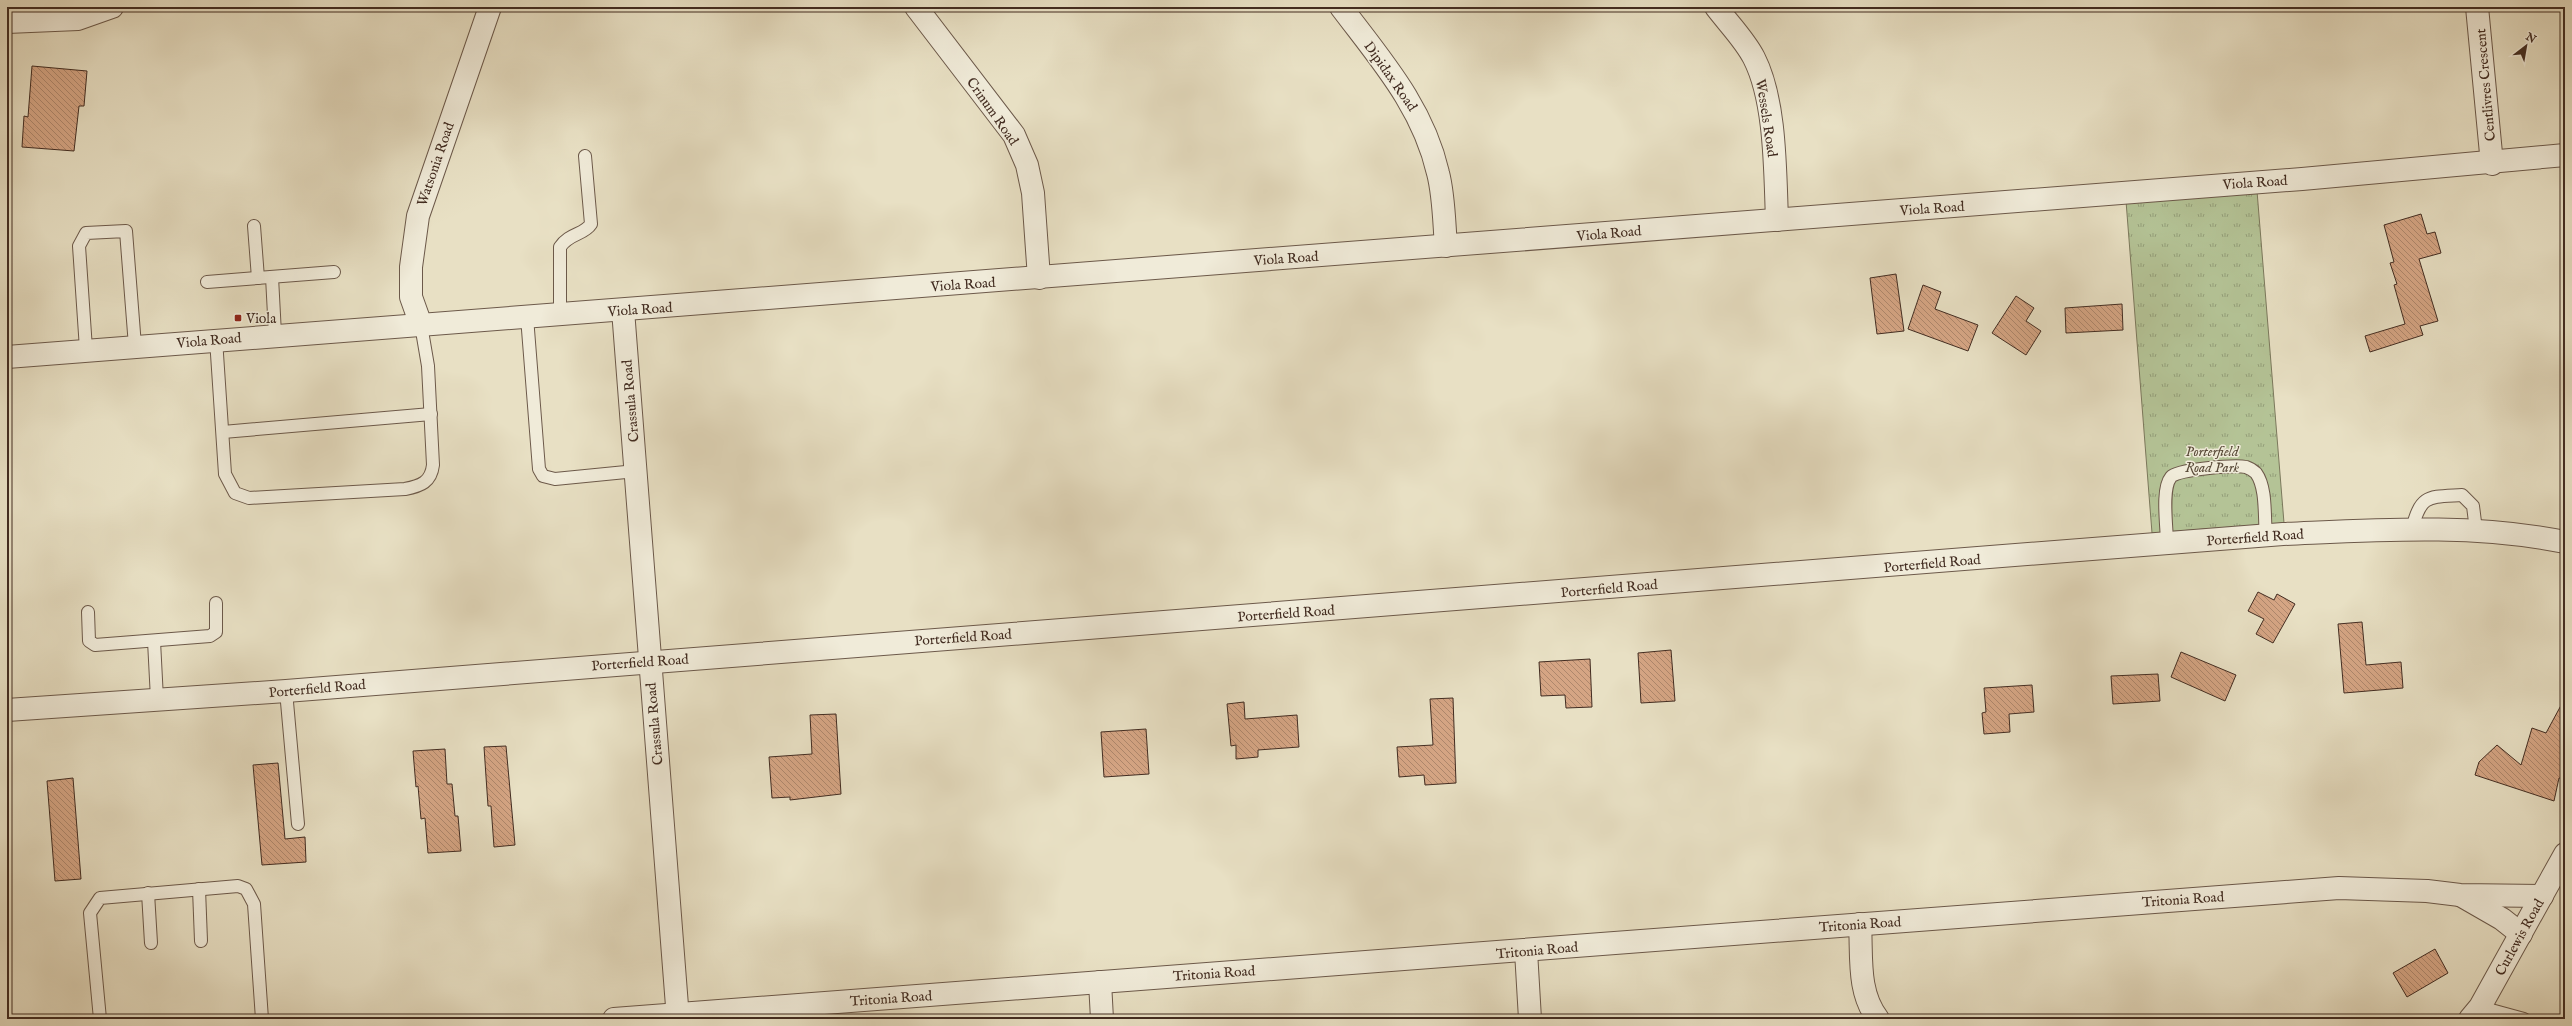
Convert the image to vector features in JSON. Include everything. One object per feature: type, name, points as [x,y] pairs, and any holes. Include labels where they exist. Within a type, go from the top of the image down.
[{"type":"street","points":[[7,22],[78,18],[112,7]]},
{"type":"street","name":"Watsonia Road","points":[[421,326],[412,297],[411,267],[418,216],[490,7]]},
{"type":"street","name":"Crinum Road","points":[[916,7],[1014,135],[1028,164],[1033,193],[1039,278]]},
{"type":"street","name":"Dipidax Road","points":[[1341,7],[1400,85],[1417,113],[1439,174],[1446,246]]},
{"type":"street","name":"Centlivres Crescent","points":[[2477,7],[2492,164]]},
{"type":"street","name":"Wessels Road","points":[[1717,8],[1754,56],[1761,74],[1767,97],[1775,172],[1777,220]]},
{"type":"street","name":"Viola Road","points":[[7,356],[275,334],[421,326],[2492,164],[2565,155]]},
{"type":"street","name":"Crassula Road","points":[[623,310],[649,661],[678,1016]]},
{"type":"street","name":"Porterfield Road","points":[[7,710],[286,691],[649,661],[2266,536],[2412,529],[2476,530],[2565,542]]},
{"type":"street","name":"Curlewis Road","points":[[2475,1013],[2565,854]]},
{"type":"street","name":"Tritonia Road","points":[[614,1019],[678,1016],[1100,982],[1526,951],[2339,888],[2427,891],[2460,895],[2542,896]]},
{"type":"street","name":"Tritonia Road","points":[[2460,895],[2502,919],[2521,934]]},
{"type":"street","points":[[1860,924],[1863,990],[1870,1009],[1878,1019]]},
{"type":"street","points":[[1526,951],[1530,1019]]},
{"type":"street","points":[[1100,982],[1102,1019]]},
{"type":"lane","points":[[560,315],[560,247],[571,235],[587,228],[591,224],[585,156]]},
{"type":"lane","points":[[254,226],[258,278]]},
{"type":"lane","points":[[86,349],[79,246],[86,233],[126,231],[135,346]]},
{"type":"lane","points":[[207,282],[334,272]]},
{"type":"lane","points":[[272,277],[275,334]]},
{"type":"lane","points":[[527,317],[539,469],[543,476],[555,479],[636,471]]},
{"type":"lane","points":[[216,339],[220,379],[225,474],[231,488],[240,496],[249,498],[406,489],[424,483],[432,472],[428,366],[421,326]]},
{"type":"lane","points":[[223,432],[431,414]]},
{"type":"lane","points":[[2167,543],[2166,495],[2168,485],[2171,477],[2179,472],[2190,470],[2246,467],[2255,471],[2261,480],[2266,536]]},
{"type":"lane","points":[[2412,529],[2417,510],[2424,500],[2431,497],[2462,495],[2473,506],[2476,530]]},
{"type":"lane","points":[[88,612],[88,641],[95,645],[154,641],[210,636],[216,632],[216,603]]},
{"type":"lane","points":[[154,641],[157,699]]},
{"type":"lane","points":[[286,691],[298,824]]},
{"type":"lane","points":[[100,1019],[90,913],[93,906],[102,896],[238,886],[246,889],[254,904],[262,1019]]},
{"type":"lane","points":[[199,889],[202,941]]},
{"type":"lane","points":[[148,893],[151,944]]},
{"type":"lane","points":[[2475,1013],[2524,1019]]},
{"type":"green space","name":"Porterfield Road Park","points":[[2257,191],[2284,523],[2152,533],[2126,201]]},
{"type":"building","points":[[32,66],[87,71],[84,106],[79,106],[74,151],[22,147],[24,116],[28,117]]},
{"type":"building","points":[[2421,214],[2427,234],[2435,232],[2441,253],[2419,259],[2438,321],[2420,326],[2423,335],[2370,352],[2365,336],[2405,324],[2394,285],[2397,284],[2390,263],[2394,262],[2384,225]]},
{"type":"building","points":[[1896,274],[1904,331],[1877,334],[1870,278]]},
{"type":"building","points":[[1923,285],[1941,292],[1935,309],[1978,325],[1968,351],[1908,329]]},
{"type":"building","points":[[2016,296],[2034,308],[2026,321],[2041,331],[2026,355],[1992,333]]},
{"type":"building","points":[[2122,304],[2123,330],[2066,333],[2065,308]]},
{"type":"building","points":[[2258,592],[2274,600],[2277,594],[2295,604],[2273,643],[2256,634],[2264,619],[2248,611]]},
{"type":"building","points":[[2362,622],[2366,665],[2401,662],[2403,688],[2344,693],[2338,624]]},
{"type":"building","points":[[1671,650],[1675,701],[1641,703],[1638,653]]},
{"type":"building","points":[[2181,652],[2236,675],[2225,701],[2171,677]]},
{"type":"building","points":[[1590,659],[1592,707],[1566,708],[1565,695],[1541,696],[1539,662]]},
{"type":"building","points":[[2158,674],[2160,701],[2113,704],[2111,676]]},
{"type":"building","points":[[2032,685],[2034,712],[2009,714],[2010,732],[1984,734],[1982,713],[1986,712],[1984,688]]},
{"type":"building","points":[[1453,698],[1456,783],[1425,785],[1424,775],[1399,777],[1397,747],[1433,745],[1430,699]]},
{"type":"building","points":[[2565,698],[2565,779],[2559,778],[2554,801],[2475,775],[2479,762],[2497,745],[2521,765],[2532,728],[2546,733]]},
{"type":"building","points":[[1244,702],[1245,719],[1297,715],[1299,747],[1258,750],[1258,757],[1236,759],[1236,745],[1231,746],[1227,704]]},
{"type":"building","points":[[836,714],[841,794],[790,800],[790,797],[772,798],[769,757],[812,754],[810,715]]},
{"type":"building","points":[[1146,729],[1149,774],[1104,777],[1101,732]]},
{"type":"building","points":[[506,746],[515,845],[494,847],[491,806],[488,806],[484,747]]},
{"type":"building","points":[[445,749],[447,784],[452,784],[455,816],[458,816],[461,851],[428,853],[425,818],[421,819],[418,786],[416,787],[413,751]]},
{"type":"building","points":[[278,763],[285,839],[305,837],[306,862],[262,865],[253,765]]},
{"type":"building","points":[[73,778],[81,879],[55,881],[47,781]]},
{"type":"building","points":[[2435,949],[2448,973],[2407,997],[2393,973]]},
{"type":"place","name":"Viola","points":[[238,318]]}]
